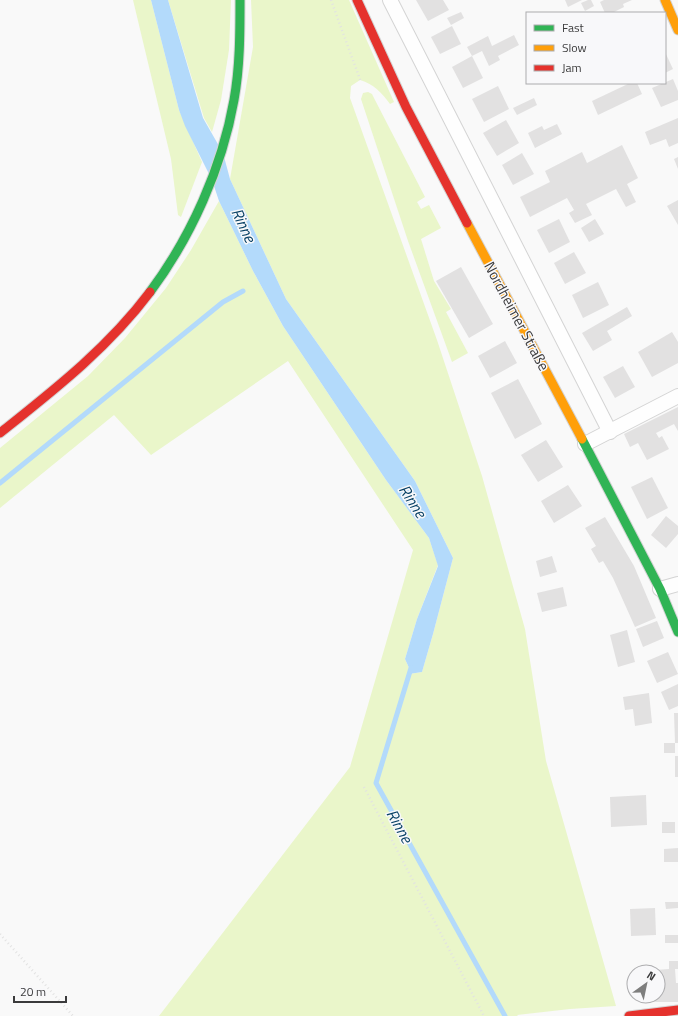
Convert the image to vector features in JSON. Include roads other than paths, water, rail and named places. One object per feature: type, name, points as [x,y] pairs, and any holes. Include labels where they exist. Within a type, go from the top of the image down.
[{"type":"street","points":[[0,433],[79,369],[118,331],[163,274],[181,245],[204,198],[224,141],[234,100],[240,49],[240,0]]},
{"type":"street","name":"Nordheimer Straße","points":[[357,0],[406,107],[585,444],[660,589],[678,632]]},
{"type":"street","name":"Nordheimer Straße","points":[[390,0],[610,432]]},
{"type":"street","points":[[665,0],[678,30]]},
{"type":"street","points":[[585,444],[678,396]]},
{"type":"street","points":[[660,589],[678,584]]},
{"type":"street","points":[[629,1016],[678,1010]]},
{"type":"water","points":[[151,0],[168,0],[203,118],[223,153],[230,179],[286,299],[415,481],[453,558],[422,672],[409,674],[410,670],[405,659],[417,619],[438,566],[429,538],[386,480],[283,326],[253,271],[219,201],[212,180],[185,126],[179,110]]},
{"type":"waterway","points":[[0,483],[223,302],[243,291]]},
{"type":"waterway","name":"Rinne","points":[[411,668],[376,783],[505,1016]]}]
